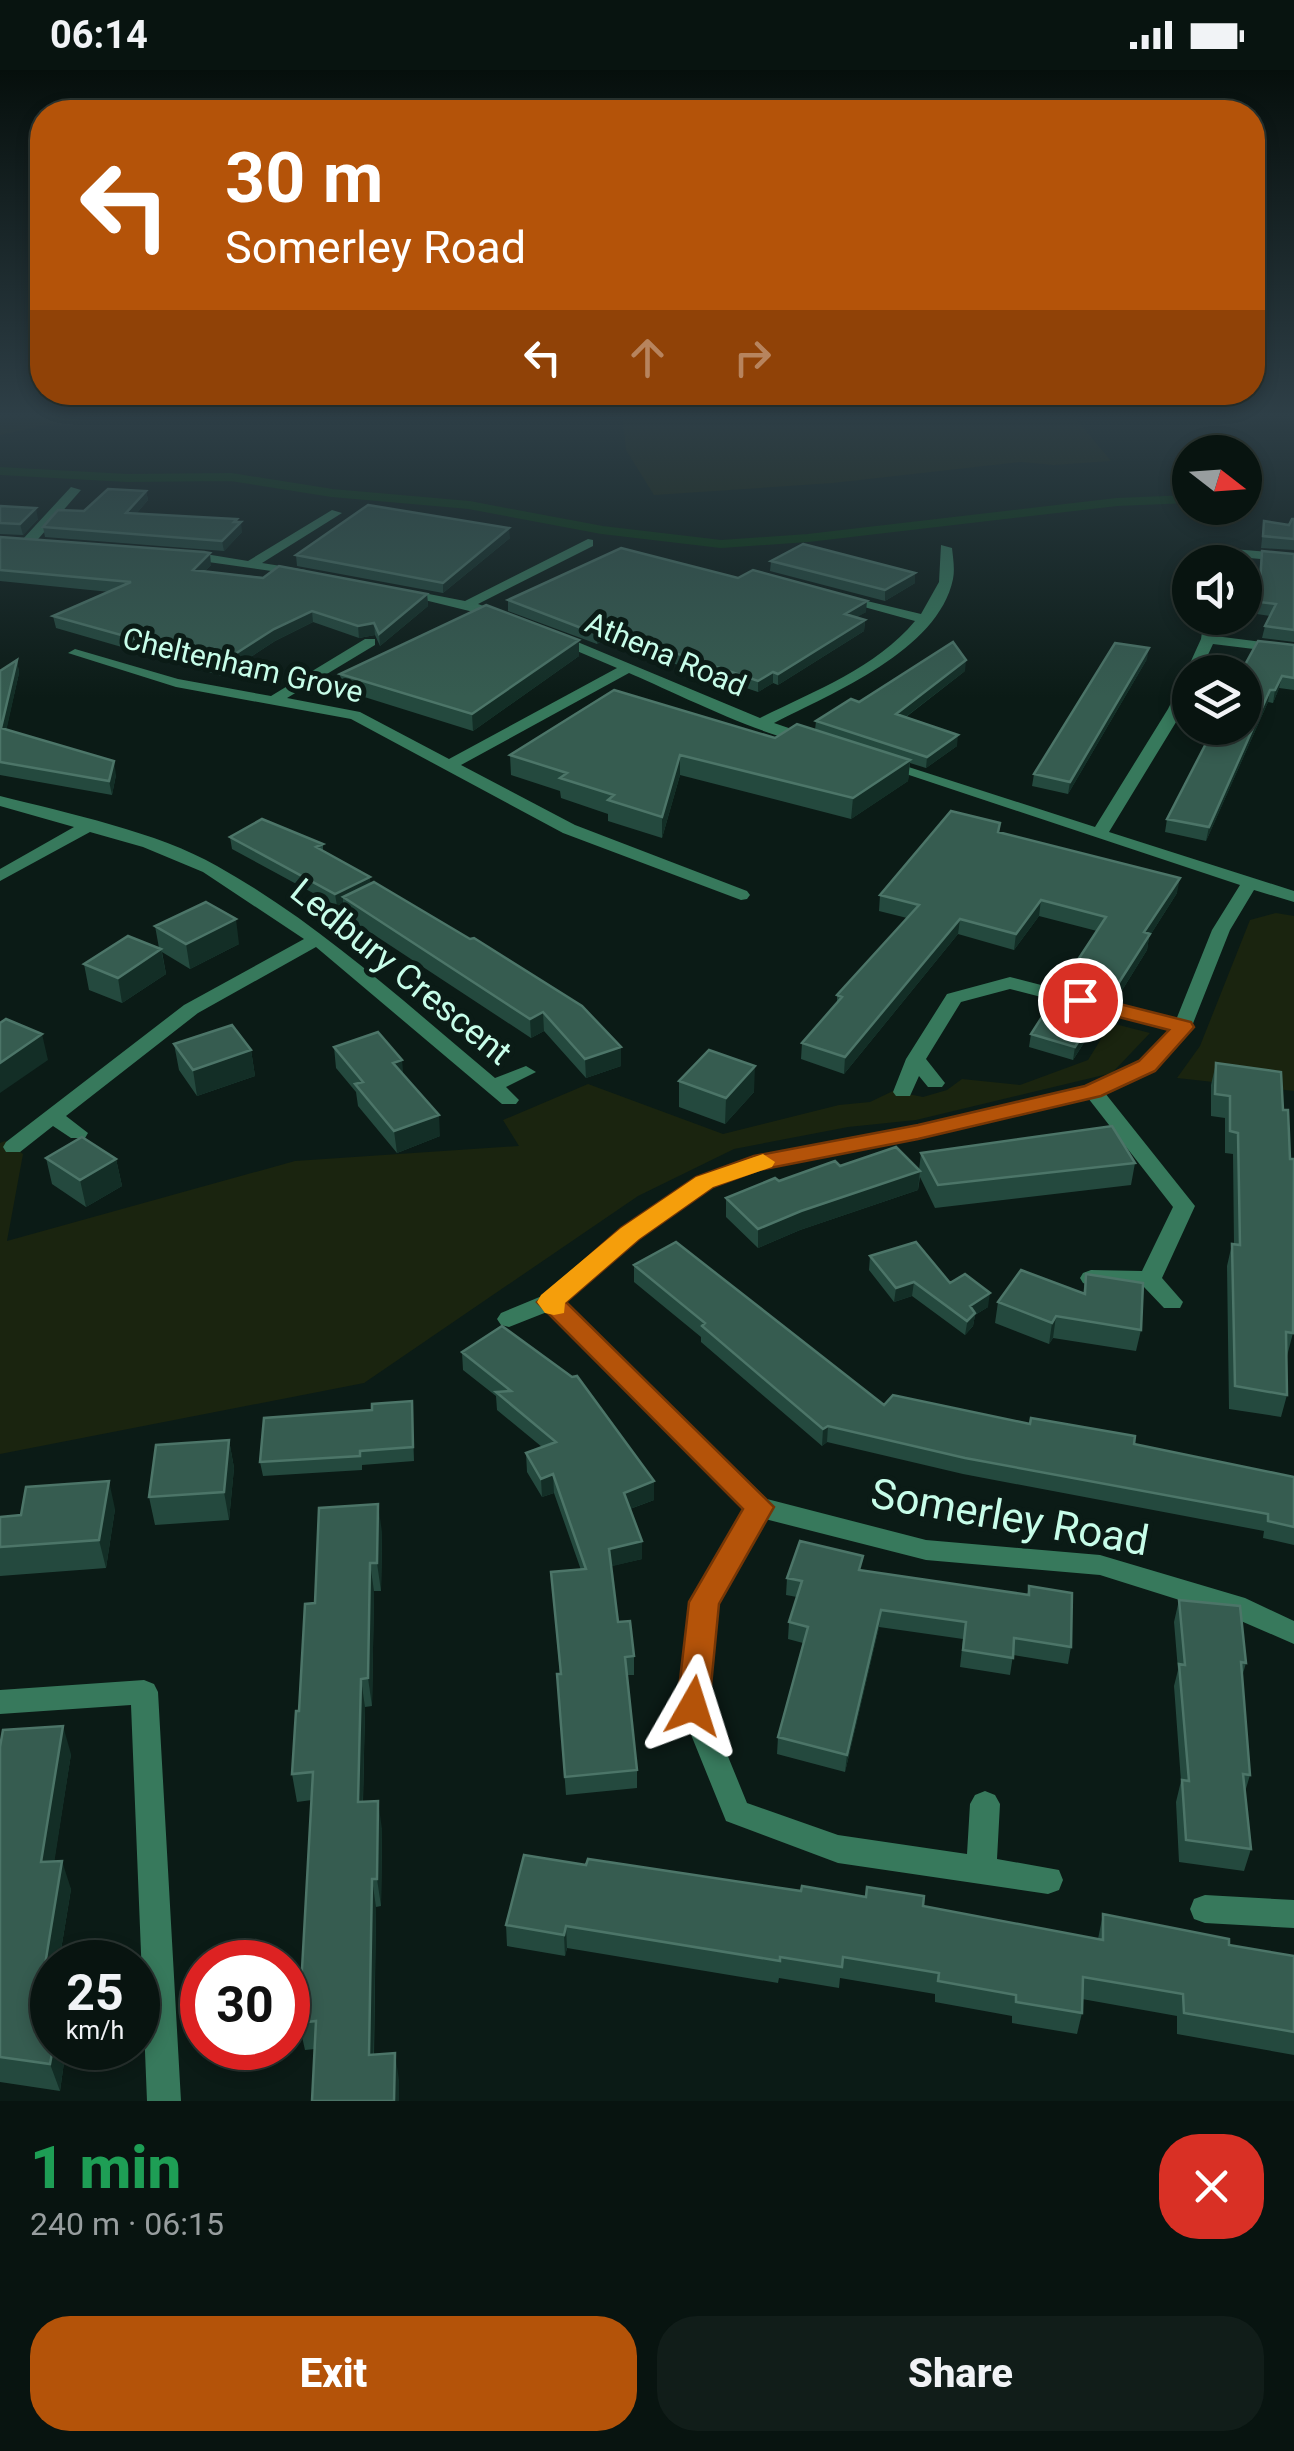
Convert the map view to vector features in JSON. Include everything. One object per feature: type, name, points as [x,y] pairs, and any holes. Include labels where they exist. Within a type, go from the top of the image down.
[{"type":"street","points":[[47,545],[20,543],[54,508]]},
{"type":"street","points":[[252,563],[336,514]]},
{"type":"street","points":[[287,520],[314,524]]},
{"type":"street","points":[[467,605],[588,543]]},
{"type":"street","points":[[761,724],[880,660],[925,619],[946,583],[946,548]]},
{"type":"street","points":[[543,550],[563,556]]},
{"type":"street","points":[[166,554],[252,563],[321,577]]},
{"type":"street","points":[[1262,555],[1294,558]]},
{"type":"street","points":[[396,591],[467,605],[520,624]]},
{"type":"street","points":[[824,593],[925,619]]},
{"type":"street","name":"Athena Road","points":[[538,630],[761,724],[817,742]]},
{"type":"street","points":[[1201,655],[1209,635]]},
{"type":"street","points":[[1208,639],[1294,650]]},
{"type":"street","points":[[276,698],[343,649],[370,642]]},
{"type":"street","name":"Cheltenham Grove","points":[[73,662],[94,659],[176,683],[355,715],[569,829],[741,894]]},
{"type":"street","points":[[448,766],[626,668]]},
{"type":"street","points":[[1098,834],[1172,715]]},
{"type":"street","points":[[873,760],[1294,897]]},
{"type":"street","name":"Ledbury Crescent","points":[[0,801],[150,842],[209,868],[317,939],[509,1100]]},
{"type":"street","points":[[0,876],[88,826]]},
{"type":"street","points":[[508,1319],[550,1302],[630,1234],[704,1182],[754,1163],[918,1132],[1093,1091],[1147,1066],[1184,1027],[1221,930],[1249,884]]},
{"type":"street","points":[[699,901],[719,886]]},
{"type":"street","points":[[13,1147],[191,1009],[317,939]]},
{"type":"street","points":[[903,1092],[916,1059],[954,998],[1010,983],[1184,1027]]},
{"type":"street","points":[[916,1059],[935,1083]]},
{"type":"street","points":[[492,1086],[526,1072]]},
{"type":"street","points":[[1093,1091],[1184,1206],[1150,1279]]},
{"type":"street","points":[[54,1116],[78,1132]]},
{"type":"street","points":[[1091,1278],[1150,1279],[1172,1302]]},
{"type":"street","points":[[550,1302],[759,1507],[704,1602],[693,1706],[736,1812],[838,1848],[1048,1880]]},
{"type":"street","name":"Somerley Road","points":[[759,1507],[926,1550],[1100,1565],[1234,1606],[1294,1633]]},
{"type":"street","points":[[0,1702],[144,1692],[164,2101]]},
{"type":"street","points":[[981,1870],[985,1804]]},
{"type":"street","points":[[1205,1909],[1294,1914]]},
{"type":"green space","points":[[1276,913],[1294,916],[1294,1091],[1177,1078],[1200,1046],[1250,920]]},
{"type":"green space","points":[[1111,1023],[1150,1033],[1112,1073],[916,1120],[848,1127],[734,1149],[638,1196],[364,1383],[0,1454],[0,1143],[5,1141],[23,1154],[7,1241],[295,1161],[519,1146],[503,1120],[588,1084],[723,1134],[839,1105],[870,1102],[893,1091],[923,1097],[947,1090],[962,1079],[1020,1085],[1088,1060]]},
{"type":"building","points":[[0,508],[36,508],[20,524],[0,523]]},
{"type":"building","points":[[131,508],[126,513],[241,522],[222,541],[43,527],[58,510]]},
{"type":"building","points":[[364,508],[509,528],[443,583],[296,555]]},
{"type":"building","points":[[1292,519],[1294,539],[1263,536],[1264,521],[1289,525]]},
{"type":"building","points":[[0,537],[204,552],[210,553],[193,570],[263,578],[279,566],[427,594],[379,634],[374,623],[358,626],[312,611],[274,629],[221,663],[53,616],[131,582],[0,570]]},
{"type":"building","points":[[803,544],[915,573],[885,590],[771,561]]},
{"type":"building","points":[[621,548],[738,578],[753,570],[867,601],[845,614],[865,620],[778,674],[773,672],[758,681],[604,629],[597,634],[508,600]]},
{"type":"building","points":[[1262,551],[1294,554],[1294,630],[1265,626],[1276,604],[1262,602]]},
{"type":"building","points":[[486,605],[579,640],[472,714],[340,674]]},
{"type":"building","points":[[1258,641],[1294,645],[1294,678],[1282,676],[1262,708],[1262,655],[1250,655]]},
{"type":"building","points":[[953,642],[966,660],[896,714],[958,735],[927,757],[816,721],[851,699],[859,702]]},
{"type":"building","points":[[1115,643],[1149,648],[1070,782],[1034,774]]},
{"type":"building","points":[[17,660],[1,728],[114,761],[109,781],[0,762],[0,671]]},
{"type":"building","points":[[614,690],[775,738],[797,724],[910,760],[853,798],[680,755],[662,817],[608,800],[614,795],[560,778],[567,773],[510,755]]},
{"type":"building","points":[[1205,745],[1246,745],[1209,827],[1167,819]]},
{"type":"building","points":[[951,811],[1000,823],[998,832],[1180,878],[1144,932],[1150,934],[1118,984],[1070,972],[1106,917],[1041,900],[1016,934],[960,919],[845,1057],[802,1043],[842,997],[837,995],[919,905],[880,895]]},
{"type":"building","points":[[262,819],[323,844],[316,847],[370,877],[335,894],[230,837]]},
{"type":"building","points":[[374,882],[474,938],[582,1006],[621,1047],[585,1059],[543,1012],[530,1019],[343,897]]},
{"type":"building","points":[[206,902],[236,919],[186,944],[155,926]]},
{"type":"building","points":[[128,936],[161,949],[118,978],[84,964]]},
{"type":"building","points":[[1058,992],[1103,1003],[1075,1047],[1031,1034]]},
{"type":"building","points":[[6,1019],[42,1034],[0,1063],[0,1023]]},
{"type":"building","points":[[232,1025],[251,1050],[193,1070],[174,1044]]},
{"type":"building","points":[[378,1032],[402,1060],[393,1063],[439,1115],[394,1131],[355,1084],[363,1082],[334,1047]]},
{"type":"building","points":[[709,1050],[755,1066],[726,1098],[679,1081]]},
{"type":"building","points":[[1216,1063],[1281,1072],[1283,1110],[1288,1110],[1290,1159],[1294,1159],[1293,1333],[1286,1332],[1287,1395],[1235,1386],[1232,1244],[1240,1245],[1238,1133],[1230,1131],[1230,1096],[1215,1094]]},
{"type":"building","points":[[1112,1126],[1135,1163],[938,1185],[921,1153]]},
{"type":"building","points":[[82,1137],[116,1159],[80,1180],[46,1158]]},
{"type":"building","points":[[896,1147],[920,1171],[758,1229],[726,1198],[775,1178],[779,1181],[835,1161],[840,1166]]},
{"type":"building","points":[[676,1242],[884,1405],[893,1395],[1030,1424],[1031,1418],[1135,1436],[1134,1444],[1294,1477],[1294,1527],[1268,1521],[1268,1514],[965,1458],[828,1426],[823,1429],[634,1265]]},
{"type":"building","points":[[916,1242],[950,1283],[965,1274],[990,1293],[970,1306],[975,1313],[967,1321],[914,1282],[896,1288],[870,1256]]},
{"type":"building","points":[[1021,1270],[1085,1294],[1086,1274],[1143,1283],[1141,1330],[1056,1316],[1052,1323],[998,1302]]},
{"type":"building","points":[[502,1326],[572,1377],[577,1376],[654,1481],[624,1493],[642,1541],[609,1549],[618,1622],[630,1621],[634,1656],[625,1657],[637,1770],[565,1777],[557,1674],[561,1674],[551,1572],[586,1569],[553,1474],[541,1479],[526,1453],[556,1442],[496,1392],[511,1391],[462,1352]]},
{"type":"building","points":[[412,1401],[413,1447],[360,1451],[360,1456],[260,1462],[264,1418],[372,1410],[372,1404]]},
{"type":"building","points":[[229,1440],[224,1492],[149,1497],[156,1445]]},
{"type":"building","points":[[109,1481],[99,1540],[0,1547],[0,1517],[21,1515],[26,1487]]},
{"type":"building","points":[[378,1504],[377,1563],[370,1563],[368,1678],[361,1679],[358,1802],[378,1801],[377,1879],[372,1879],[369,2055],[395,2053],[394,2101],[312,2101],[316,2021],[310,2022],[310,1940],[304,1940],[313,1772],[292,1774],[305,1604],[315,1603],[319,1508]]},
{"type":"building","points":[[800,1541],[863,1556],[859,1570],[1029,1595],[1029,1586],[1072,1593],[1071,1647],[1014,1638],[1013,1658],[963,1650],[966,1622],[881,1610],[847,1755],[778,1737],[808,1627],[789,1622],[802,1581],[787,1578]]},
{"type":"building","points":[[1179,1600],[1240,1606],[1250,1775],[1243,1774],[1251,1849],[1186,1840],[1182,1780],[1189,1781],[1179,1664],[1185,1665]]},
{"type":"building","points":[[63,1726],[41,1862],[62,1861],[49,1940],[30,1940],[30,2061],[0,2057],[3,1730]]},
{"type":"building","points":[[524,1855],[586,1865],[588,1859],[801,1891],[802,1886],[866,1897],[867,1887],[924,1896],[923,1906],[1103,1940],[1103,1914],[1229,1939],[1229,1945],[1294,1956],[1294,2032],[1184,2013],[1183,1994],[1083,1977],[1082,2013],[1016,2002],[1016,1995],[938,1981],[939,1973],[843,1957],[842,1967],[780,1957],[780,1961],[566,1926],[564,1935],[506,1925]]},
{"type":"waterway","points":[[484,508],[602,530],[721,544],[808,538],[1067,508]]},
{"type":"slow traffic","points":[[554,1306],[550,1302],[630,1234],[704,1182],[763,1162]]},
{"type":"route","points":[[693,1706],[704,1602],[759,1507],[550,1302],[630,1234],[704,1182],[754,1163],[918,1132],[1093,1091],[1147,1066],[1184,1027],[1080,1000]]}]
